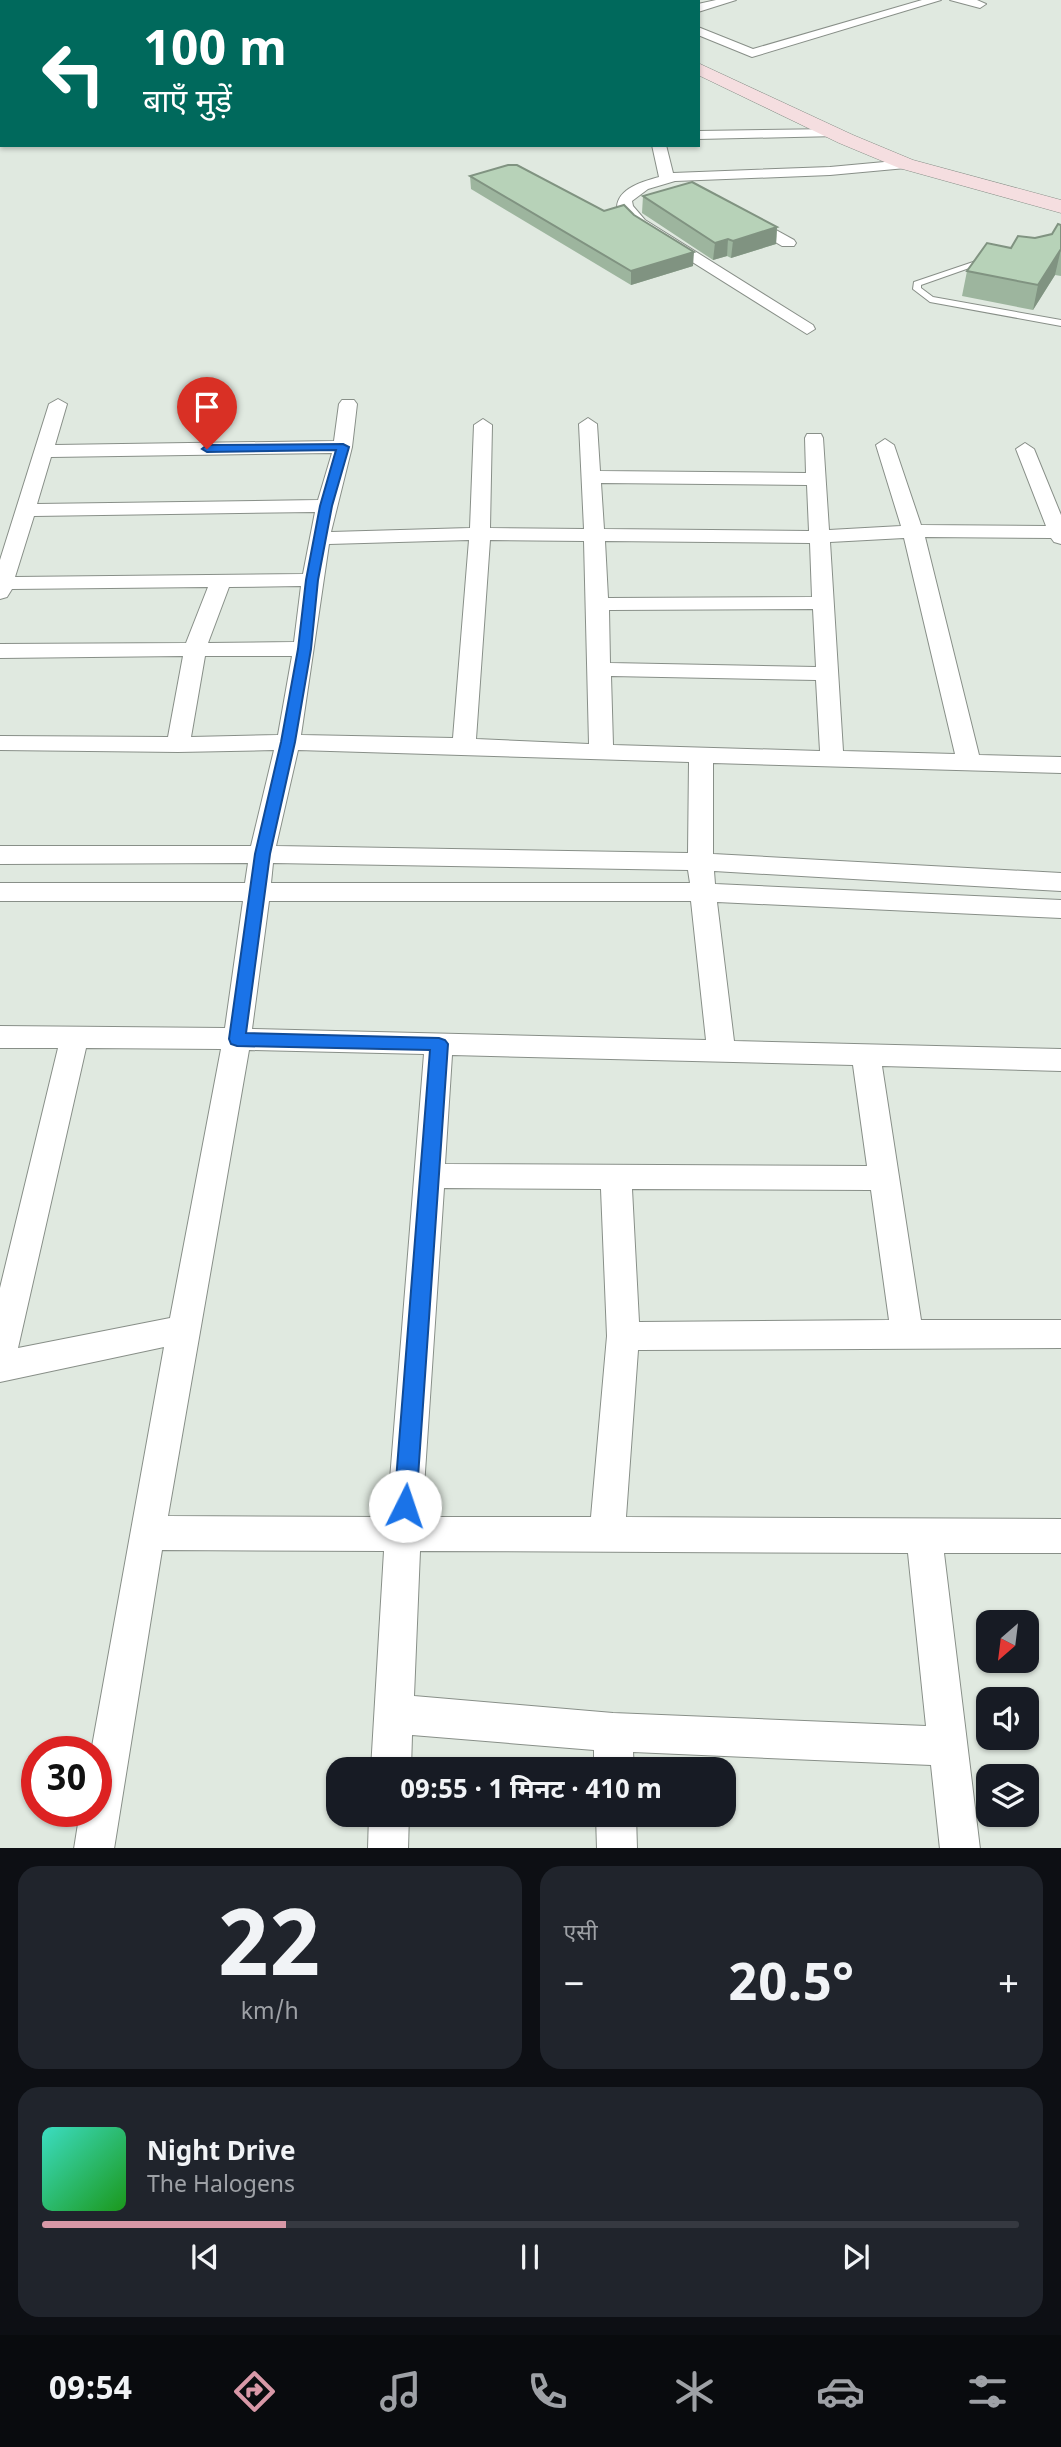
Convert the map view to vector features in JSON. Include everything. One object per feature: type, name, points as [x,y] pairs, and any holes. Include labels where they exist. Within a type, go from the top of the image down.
[{"type":"street","points":[[700,8],[730,0]]},
{"type":"street","points":[[700,32],[752,53],[935,0]]},
{"type":"street","points":[[956,0],[980,4]]},
{"type":"street","points":[[795,26],[883,2],[900,10]]},
{"type":"street","points":[[732,44],[757,37]]},
{"type":"street","points":[[700,69],[833,133],[906,164],[1061,207]]},
{"type":"street","points":[[700,135],[833,133]]},
{"type":"street","points":[[659,147],[667,178]]},
{"type":"street","points":[[807,329],[640,223],[625,207],[625,201],[632,192],[667,178],[906,164]]},
{"type":"street","points":[[685,176],[705,192]]},
{"type":"street","points":[[736,213],[788,243]]},
{"type":"street","points":[[58,404],[27,510],[9,536],[2,588],[312,580]]},
{"type":"street","points":[[94,1848],[147,1533],[237,1039],[262,854],[288,742],[304,649],[312,580],[326,506],[343,447],[348,404]]},
{"type":"street","points":[[588,424],[598,604],[601,752]]},
{"type":"street","points":[[464,746],[480,534],[483,425]]},
{"type":"street","points":[[814,438],[832,758]]},
{"type":"street","points":[[885,445],[913,531],[969,762]]},
{"type":"street","points":[[45,451],[343,447]]},
{"type":"street","points":[[320,538],[480,534],[819,537],[913,531],[1060,535],[1024,449]]},
{"type":"street","points":[[590,477],[816,479]]},
{"type":"street","points":[[27,510],[326,506]]},
{"type":"street","points":[[178,745],[195,649],[221,581]]},
{"type":"street","points":[[598,604],[824,603]]},
{"type":"street","points":[[0,651],[304,649]]},
{"type":"street","points":[[599,670],[828,674]]},
{"type":"street","points":[[0,743],[178,745],[288,742],[1061,765]]},
{"type":"street","points":[[701,754],[700,862],[721,1051]]},
{"type":"street","points":[[0,855],[262,854],[700,862],[1061,882]]},
{"type":"street","points":[[0,892],[703,892],[1061,909]]},
{"type":"street","points":[[0,1037],[237,1039],[1061,1060]]},
{"type":"street","points":[[0,1357],[74,1038]]},
{"type":"street","points":[[391,1757],[403,1534],[439,1044]]},
{"type":"street","points":[[866,1055],[907,1336]]},
{"type":"street","points":[[431,1176],[882,1178]]},
{"type":"street","points":[[607,1534],[624,1336],[616,1177]]},
{"type":"street","points":[[0,1367],[184,1329]]},
{"type":"street","points":[[624,1336],[1061,1334]]},
{"type":"street","points":[[147,1533],[1061,1536]]},
{"type":"street","points":[[924,1535],[960,1848]]},
{"type":"street","points":[[392,1714],[614,1750],[949,1746]]},
{"type":"street","points":[[388,1848],[389,1827]]},
{"type":"street","points":[[616,1827],[617,1848]]},
{"type":"lane","points":[[999,256],[917,284],[917,289],[930,299],[1061,323]]},
{"type":"building","points":[[517,165],[604,211],[624,205],[634,215],[694,252],[631,271],[470,176]]},
{"type":"building","points":[[692,182],[777,227],[733,241],[728,239],[715,243],[643,196]]},
{"type":"building","points":[[1058,224],[1061,225],[1061,249],[1038,285],[967,271],[987,243],[1011,248],[1018,236],[1035,238],[1052,234]]},
{"type":"route","points":[[207,449],[343,447],[326,506],[288,742],[262,854],[237,1039],[439,1044],[405,1506]]}]
